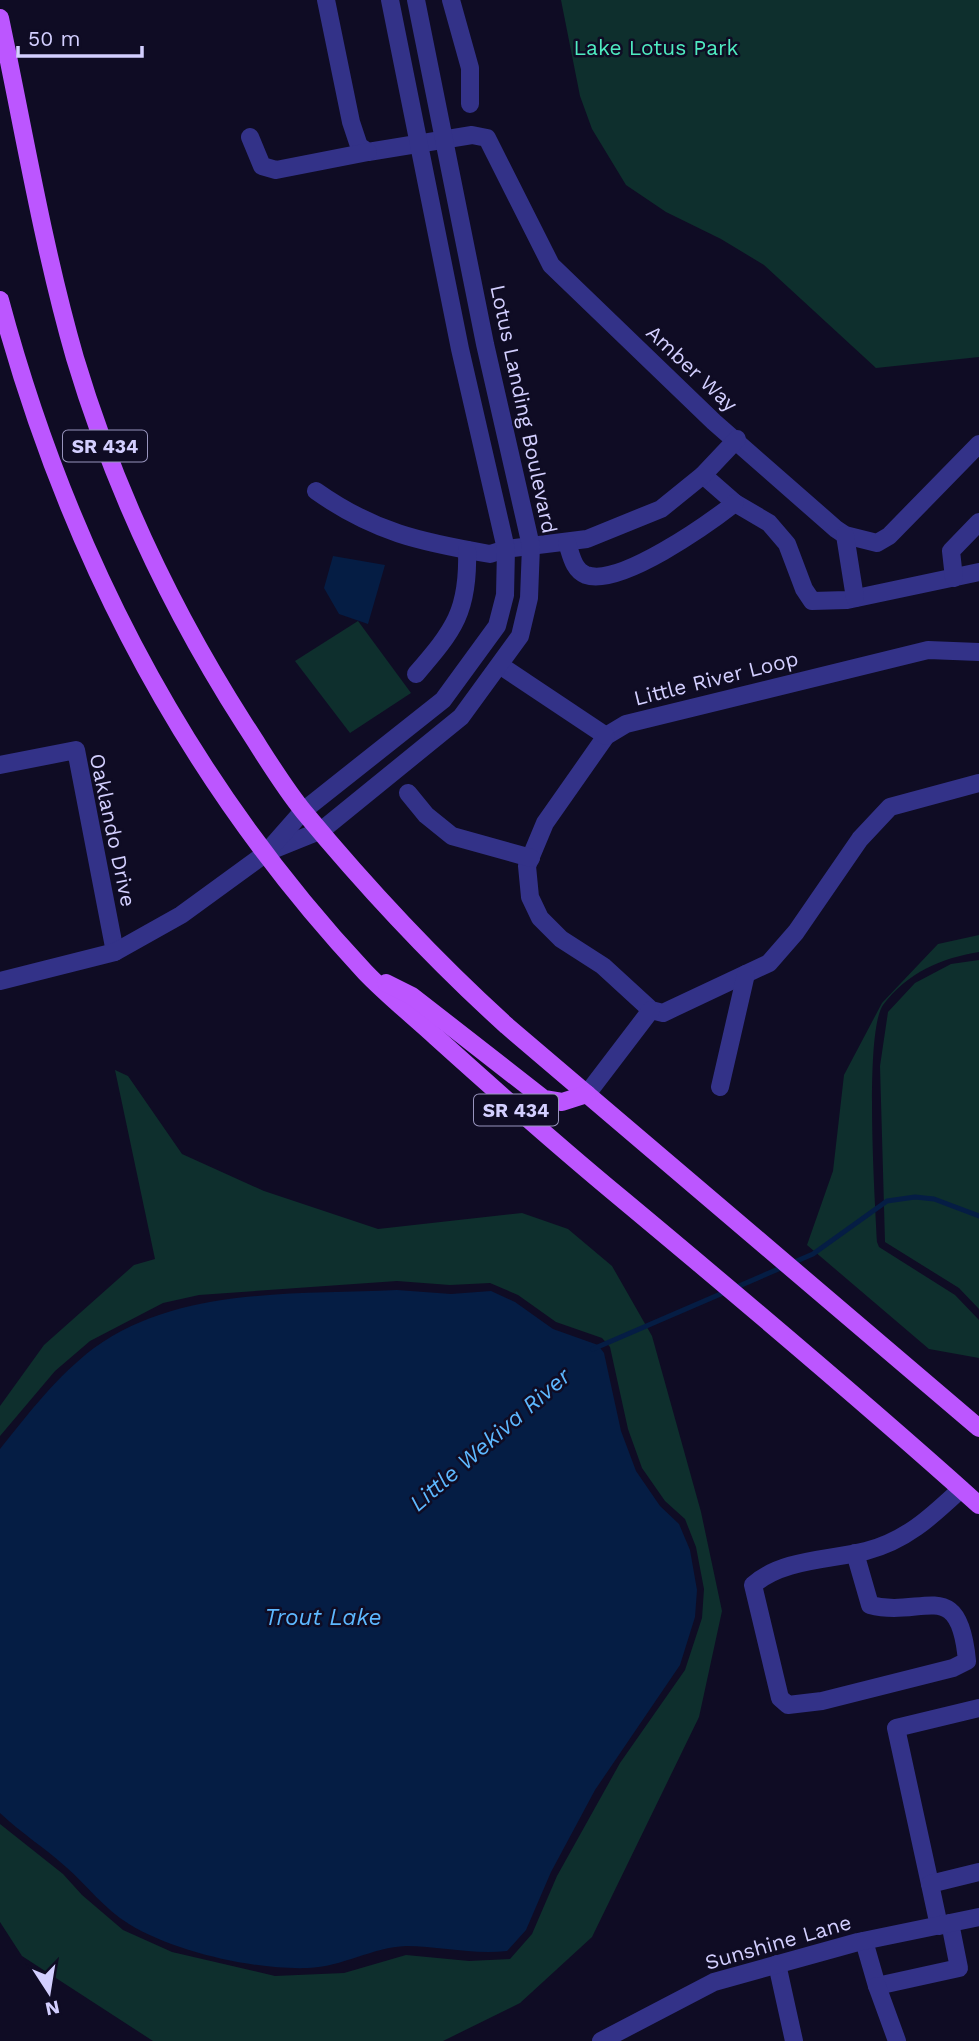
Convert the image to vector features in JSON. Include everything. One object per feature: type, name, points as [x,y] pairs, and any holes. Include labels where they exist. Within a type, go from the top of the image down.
[{"type":"main road","name":"SR 434","points":[[0,18],[56,284],[75,358],[102,439],[155,566],[190,633],[234,707],[303,811],[322,830],[392,916],[432,957],[756,1241],[979,1429]]},
{"type":"main road","name":"SR 434","points":[[0,300],[43,443],[102,586],[138,657],[184,735],[219,791],[266,853],[366,973],[526,1119],[694,1259],[979,1505]]},
{"type":"main road","points":[[366,973],[412,996],[544,1099],[562,1102],[587,1094]]},
{"type":"main road","points":[[961,1489],[979,1481]]},
{"type":"street","points":[[326,0],[351,122],[359,146],[368,152]]},
{"type":"street","points":[[0,981],[115,952],[181,915],[266,853],[303,811],[443,700],[497,626],[505,595],[506,549],[460,349],[390,0]]},
{"type":"street","name":"Lotus Landing Boulevard","points":[[266,853],[322,830],[461,717],[501,666],[520,636],[529,598],[531,546],[485,344],[416,0]]},
{"type":"street","points":[[451,0],[470,68],[470,104]]},
{"type":"street","name":"Amber Way","points":[[316,491],[346,512],[388,532],[490,554],[506,549],[587,539],[661,509],[703,475],[737,439],[714,422],[551,265],[526,220],[495,148],[488,138],[472,135],[445,140]]},
{"type":"street","points":[[250,137],[262,166],[276,170],[445,140]]},
{"type":"street","points":[[737,439],[845,535],[877,543],[889,536],[979,444]]},
{"type":"street","points":[[703,475],[735,503],[769,523],[787,544],[804,589],[812,601],[827,603],[979,572]]},
{"type":"street","points":[[567,543],[574,563],[585,575],[600,576],[620,572],[707,525],[735,503]]},
{"type":"street","points":[[954,578],[951,551],[979,522]]},
{"type":"street","points":[[845,535],[855,598]]},
{"type":"street","points":[[416,674],[456,624],[468,580],[467,550]]},
{"type":"street","name":"Little River Loop","points":[[651,1010],[603,966],[561,939],[540,918],[530,897],[527,866],[545,823],[606,736],[626,724],[928,650],[979,652]]},
{"type":"street","points":[[501,666],[606,736]]},
{"type":"street","name":"Oaklando Drive","points":[[0,765],[76,750],[115,952]]},
{"type":"street","points":[[587,1094],[651,1010],[663,1013],[769,963],[796,932],[860,839],[890,807],[979,783]]},
{"type":"street","points":[[408,793],[426,815],[452,836],[531,858]]},
{"type":"street","points":[[720,1087],[746,974]]},
{"type":"street","points":[[855,1553],[870,1605],[886,1609],[943,1605],[954,1613],[965,1639],[967,1661],[953,1668],[822,1701],[788,1705],[780,1698],[753,1584],[766,1573],[855,1553],[918,1529],[961,1489]]},
{"type":"street","points":[[877,1986],[960,1968],[930,1884],[897,1728],[979,1708]]},
{"type":"street","points":[[930,1884],[979,1872]]},
{"type":"street","name":"Sunshine Lane","points":[[601,2041],[714,1982],[864,1941],[979,1917]]},
{"type":"street","points":[[864,1941],[897,2041]]},
{"type":"street","points":[[777,1964],[794,2041]]},
{"type":"green space","name":"Lake Lotus Park","points":[[561,0],[979,0],[979,357],[876,368],[764,265],[721,239],[666,212],[626,185],[592,129],[580,96]]},
{"type":"green space","points":[[358,621],[411,693],[350,733],[295,661]]},
{"type":"green space","points":[[979,935],[979,952],[951,958],[926,969],[903,984],[883,1005],[877,1022],[874,1048],[872,1119],[879,1247],[955,1295],[979,1320],[979,1358],[929,1349],[807,1245],[833,1171],[844,1075],[882,1003],[938,944]]},
{"type":"green space","points":[[979,960],[979,1309],[959,1288],[885,1242],[880,1066],[888,1012],[915,983],[951,964]]},
{"type":"green space","points":[[115,1070],[128,1076],[182,1154],[264,1191],[378,1229],[522,1213],[568,1229],[612,1266],[652,1336],[701,1512],[722,1611],[699,1717],[592,1937],[520,2003],[443,2041],[153,2041],[22,1956],[0,1922],[0,1824],[63,1874],[82,1895],[123,1930],[172,1952],[275,1976],[344,1973],[406,1955],[469,1961],[510,1959],[532,1934],[557,1876],[620,1763],[685,1670],[702,1618],[704,1589],[696,1547],[685,1519],[665,1501],[642,1468],[628,1429],[610,1347],[602,1338],[556,1322],[518,1295],[490,1283],[450,1285],[397,1281],[199,1295],[163,1303],[90,1341],[55,1371],[0,1436],[0,1406],[44,1345],[134,1265],[155,1259]]},
{"type":"water","points":[[333,556],[385,565],[368,624],[339,614],[324,588]]},
{"type":"water","name":"Trout Lake","points":[[397,1290],[451,1294],[491,1291],[515,1302],[553,1329],[598,1345],[604,1353],[621,1431],[636,1471],[660,1506],[679,1524],[690,1550],[697,1590],[695,1617],[680,1665],[595,1790],[551,1872],[526,1930],[507,1951],[481,1952],[406,1946],[321,1967],[287,1968],[240,1962],[191,1951],[147,1934],[120,1918],[50,1853],[0,1813],[0,1449],[44,1396],[94,1348],[127,1328],[163,1313],[201,1304],[280,1294]]},
{"type":"waterway","name":"Little Wekiva River","points":[[593,1349],[813,1254],[887,1201],[915,1197],[934,1199],[979,1216]]}]
